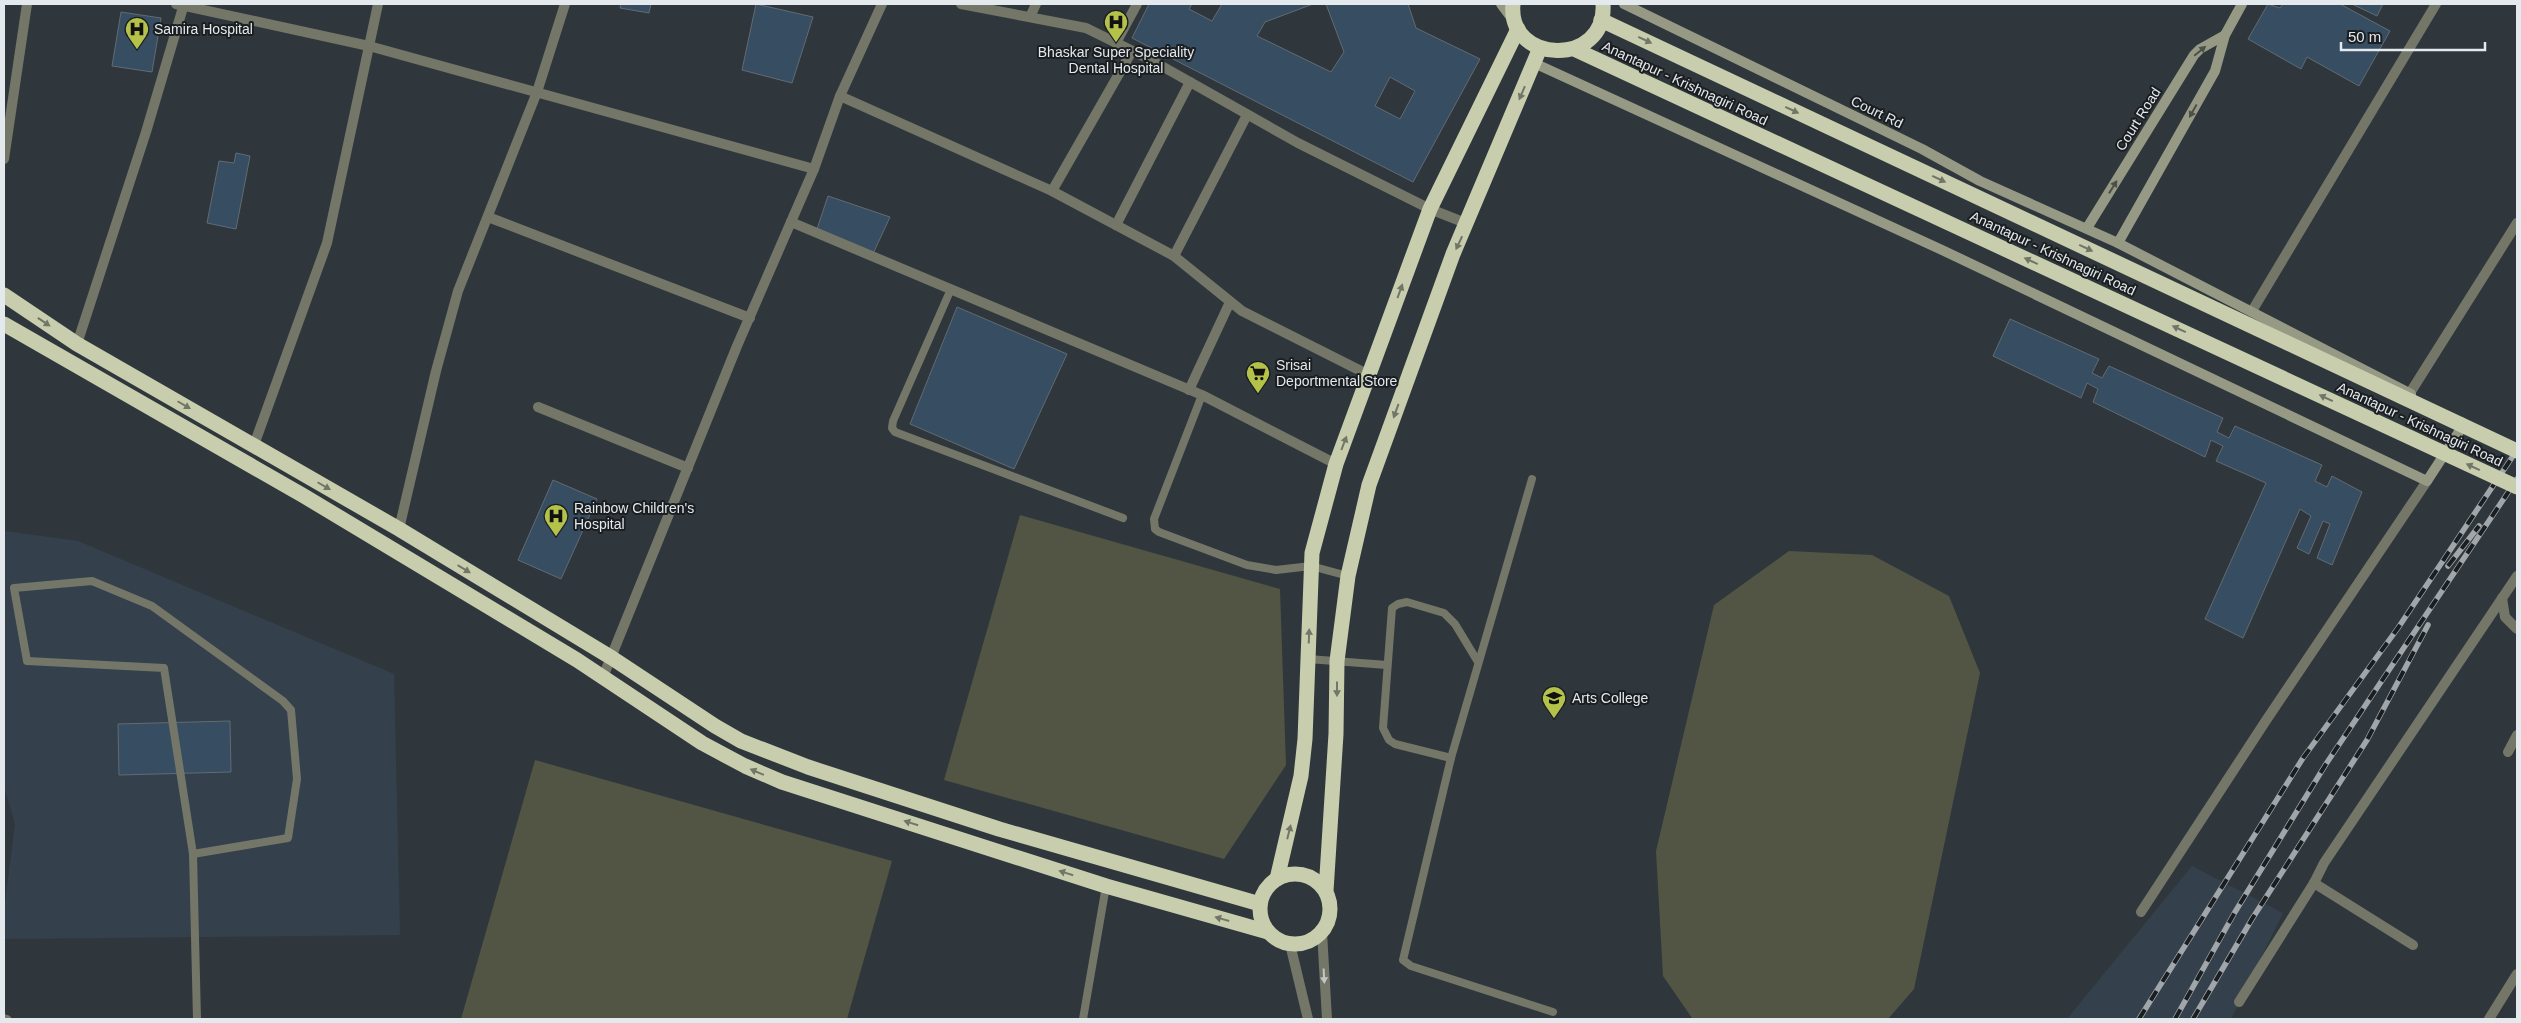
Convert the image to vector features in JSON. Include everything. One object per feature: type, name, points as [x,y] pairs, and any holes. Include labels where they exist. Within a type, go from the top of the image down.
[{"type":"highway","points":[[1326,891],[1336,734],[1337,661],[1348,576],[1369,485],[1453,254],[1468,224],[1540,48],[1524,37],[1517,26],[1513,4]]},
{"type":"highway","name":"Anantapur - Krishnagiri Road","points":[[1540,48],[1560,52],[1574,49],[1590,37],[1601,20],[1603,4]]},
{"type":"highway","points":[[1601,20],[2517,451]]},
{"type":"highway","points":[[1268,932],[1260,914],[1260,904],[1263,894],[1276,879],[1301,776],[1312,553],[1336,464],[1430,209],[1517,26]]},
{"type":"highway","name":"Anantapur - Krishnagiri Road","points":[[1574,49],[2517,487]]},
{"type":"highway","points":[[4,295],[77,344],[399,529],[612,658],[715,726],[769,752],[999,828],[1260,904]]},
{"type":"highway","points":[[4,324],[304,496],[603,677],[702,743],[774,779],[1106,886],[1268,932],[1278,940],[1290,944],[1302,944],[1313,940],[1328,923],[1331,912],[1330,901],[1326,891],[1319,882],[1298,874],[1276,879]]},
{"type":"street","points":[[4,159],[27,4]]},
{"type":"street","points":[[77,344],[146,132],[181,4],[369,46],[814,169]]},
{"type":"street","points":[[254,445],[327,243],[378,4]]},
{"type":"street","points":[[399,529],[441,353],[458,291],[537,92],[565,4]]},
{"type":"street","points":[[603,677],[750,318],[814,169],[840,96],[882,4]]},
{"type":"street","points":[[960,4],[1086,28],[1190,82],[1298,143],[1430,209],[1468,224]]},
{"type":"street","points":[[1030,17],[1036,4]]},
{"type":"street","points":[[1116,43],[1137,4]]},
{"type":"street","points":[[1501,4],[1517,26]]},
{"type":"street","name":"Court Rd","points":[[1624,4],[1913,145],[1980,181],[2118,243],[2410,393],[2464,424],[2427,481]]},
{"type":"street","points":[[2118,243],[2216,71],[2225,35],[2242,4]]},
{"type":"street","points":[[2252,311],[2436,4]]},
{"type":"street","name":"Court Road","points":[[2087,228],[2194,55],[2200,49],[2225,35]]},
{"type":"street","points":[[1052,191],[1132,51]]},
{"type":"street","points":[[1534,63],[1942,250],[2427,481],[2265,722],[2141,912]]},
{"type":"street","points":[[1116,225],[1190,82]]},
{"type":"street","points":[[840,96],[1052,191],[1174,256],[1242,311],[1369,375]]},
{"type":"street","points":[[1174,256],[1247,115]]},
{"type":"street","points":[[488,217],[750,318]]},
{"type":"street","points":[[791,222],[1202,395],[1336,464]]},
{"type":"street","points":[[2410,393],[2517,223]]},
{"type":"street","points":[[1189,390],[1230,302]]},
{"type":"street","points":[[538,407],[688,468]]},
{"type":"street","points":[[2239,1002],[2314,883],[2324,863],[2517,576]]},
{"type":"street","points":[[2502,598],[2505,617],[2517,629]]},
{"type":"street","points":[[2508,752],[2517,735]]},
{"type":"street","points":[[2314,883],[2413,945]]},
{"type":"street","points":[[1322,932],[1326,1019]]},
{"type":"street","points":[[1290,944],[1308,1019]]},
{"type":"street","points":[[2489,1019],[2517,974]]},
{"type":"lane","points":[[951,289],[893,421],[892,428],[895,432],[1123,518]]},
{"type":"lane","points":[[1202,395],[1154,519],[1155,529],[1247,565],[1276,570],[1311,566],[1348,576]]},
{"type":"lane","points":[[1532,479],[1451,758],[1403,960],[1411,966],[1553,1012]]},
{"type":"lane","points":[[193,854],[288,838],[297,779],[291,710],[283,700],[152,606],[92,581],[14,588],[27,661],[164,668],[193,854],[197,1019]]},
{"type":"lane","points":[[1451,758],[1395,744],[1385,735],[1387,665],[1392,608],[1407,602],[1444,613],[1455,624],[1478,662]]},
{"type":"lane","points":[[1308,659],[1387,665]]},
{"type":"lane","points":[[1083,1019],[1106,886]]},
{"type":"shaded area","points":[[4,531],[78,541],[394,674],[400,935],[4,939],[4,911],[15,824],[4,786]]},
{"type":"shaded area","points":[[2192,866],[2283,913],[2231,1019],[2067,1019]]},
{"type":"green space","points":[[1020,515],[1280,589],[1286,765],[1224,859],[944,780]]},
{"type":"green space","points":[[1789,551],[1872,555],[1949,596],[1980,673],[1914,989],[1888,1019],[1695,1019],[1692,1018],[1663,976],[1656,851],[1714,605]]},
{"type":"green space","points":[[535,760],[892,861],[847,1019],[461,1019]]},
{"type":"building","points":[[621,4],[651,4],[649,13],[620,8]]},
{"type":"building","points":[[756,4],[813,17],[792,83],[742,70]]},
{"type":"building","points":[[1149,4],[1192,4],[1189,9],[1212,21],[1222,4],[1313,4],[1265,22],[1257,36],[1331,72],[1344,52],[1326,4],[1408,4],[1416,28],[1480,59],[1413,182],[1132,38]],"holes":[[[1390,77],[1415,91],[1400,119],[1375,106]]]},
{"type":"building","points":[[2268,4],[2280,8],[2283,4],[2340,4],[2390,31],[2359,86],[2307,57],[2301,69],[2248,39]]},
{"type":"building","points":[[2352,4],[2383,4],[2377,16]]},
{"type":"building","points":[[121,12],[161,18],[152,72],[112,66]]},
{"type":"building","points":[[236,153],[250,156],[236,229],[207,223],[219,161],[234,163]]},
{"type":"building","points":[[828,196],[890,217],[872,256],[816,232]]},
{"type":"building","points":[[957,307],[1067,354],[1014,469],[910,424]]},
{"type":"building","points":[[2010,319],[2099,359],[2092,373],[2102,378],[2109,366],[2223,418],[2217,432],[2229,438],[2235,426],[2322,465],[2315,481],[2327,487],[2332,476],[2362,492],[2332,565],[2317,558],[2330,524],[2323,521],[2309,554],[2297,548],[2311,516],[2300,509],[2243,638],[2205,619],[2266,483],[2216,461],[2223,446],[2211,440],[2205,457],[2093,402],[2098,389],[2087,383],[2081,398],[1993,356]]},
{"type":"building","points":[[553,480],[597,499],[561,579],[518,560]]},
{"type":"building","points":[[230,721],[231,772],[119,775],[118,724]]},
{"type":"railway","points":[[2139,1019],[2303,758],[2398,628],[2517,450]]},
{"type":"railway","points":[[2175,1019],[2235,912],[2326,764],[2517,479]]},
{"type":"railway","points":[[2448,566],[2479,526]]},
{"type":"railway","points":[[2193,1019],[2252,919],[2367,740],[2428,625]]},
{"type":"place","name":"Bhaskar Super Speciality Dental Hospital","points":[[1116,43]]},
{"type":"place","name":"Samira Hospital","points":[[137,50]]},
{"type":"place","name":"Srisai Deportmental Store","points":[[1258,394]]},
{"type":"place","name":"Rainbow Children's Hospital","points":[[556,537]]},
{"type":"place","name":"Arts College","points":[[1554,719]]}]
